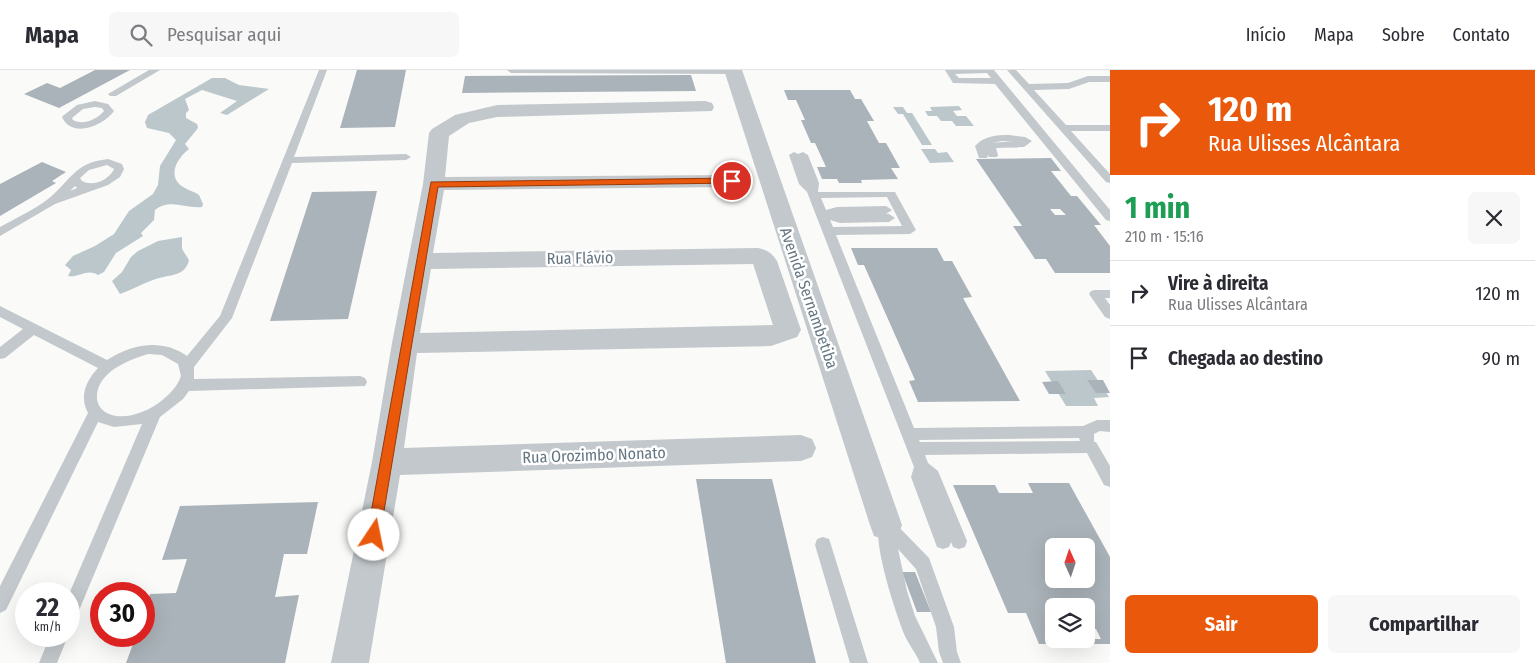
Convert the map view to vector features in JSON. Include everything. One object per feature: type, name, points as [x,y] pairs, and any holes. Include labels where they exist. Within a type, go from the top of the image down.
[{"type":"street","name":"Avenida Sernambetiba","points":[[733,70],[886,525]]},
{"type":"street","points":[[350,663],[387,462],[405,344],[434,184],[439,133],[462,119],[497,111],[705,107]]},
{"type":"street","points":[[434,184],[732,181]]},
{"type":"street","name":"Rua Flávio","points":[[405,344],[771,336],[786,332],[788,326],[765,261],[758,256],[420,261]]},
{"type":"street","name":"Rua Orozimbo Nonato","points":[[387,462],[801,448]]},
{"type":"lane","points":[[87,105],[105,106],[109,111],[100,120],[87,125],[69,123],[67,117],[70,113],[87,105],[113,94],[156,70]]},
{"type":"lane","points":[[187,365],[226,318],[323,70]]},
{"type":"lane","points":[[511,70],[733,70]]},
{"type":"lane","points":[[998,81],[956,81],[949,71],[989,70],[998,81],[1045,141],[1110,217]]},
{"type":"lane","points":[[1011,70],[1110,180]]},
{"type":"lane","points":[[1026,87],[1069,86],[1088,79],[1110,78]]},
{"type":"lane","points":[[105,106],[113,94]]},
{"type":"lane","points":[[1064,128],[1110,128]]},
{"type":"lane","points":[[988,155],[990,147],[994,144],[1024,144],[1027,141],[1045,141]]},
{"type":"lane","points":[[798,155],[804,184],[813,193],[829,231],[922,467],[919,477],[951,541]]},
{"type":"lane","points":[[288,160],[406,157]]},
{"type":"lane","points":[[0,232],[51,202],[90,186],[111,180],[119,172],[118,166],[108,162],[94,164],[81,170],[75,180],[51,202]]},
{"type":"lane","points":[[75,180],[78,185],[90,186]]},
{"type":"lane","points":[[813,193],[891,194],[910,230],[829,231]]},
{"type":"lane","points":[[822,215],[837,211],[888,214]]},
{"type":"lane","points":[[1110,294],[1095,294],[1110,314]]},
{"type":"lane","points":[[0,311],[87,357],[108,366]]},
{"type":"lane","points":[[0,354],[33,329]]},
{"type":"lane","points":[[162,349],[173,352],[181,357],[187,365],[188,374],[178,396],[154,413],[120,422],[106,419],[95,413],[90,405],[89,395],[92,386],[108,366],[135,352],[162,349]]},
{"type":"lane","points":[[185,384],[360,382]]},
{"type":"lane","points":[[0,604],[95,413]]},
{"type":"lane","points":[[80,588],[154,413]]},
{"type":"lane","points":[[909,434],[1086,432],[1091,427],[1098,425],[1110,426]]},
{"type":"lane","points":[[1086,432],[1088,443],[1110,480]]},
{"type":"lane","points":[[915,449],[1091,448],[1099,456],[1110,462]]},
{"type":"lane","points":[[886,525],[890,563],[911,629],[926,654],[929,663]]},
{"type":"lane","points":[[886,525],[923,564],[945,627],[948,652],[952,663]]},
{"type":"lane","points":[[823,545],[858,663]]},
{"type":"lane","points":[[48,663],[55,647]]},
{"type":"shaded area","points":[[212,78],[225,78],[239,85],[269,89],[227,115],[220,113],[237,101],[202,90],[185,99],[189,110],[186,113],[186,118],[197,124],[198,128],[185,144],[189,149],[177,163],[174,174],[179,184],[199,195],[203,204],[202,207],[172,204],[155,210],[154,220],[141,233],[143,236],[116,253],[104,272],[98,275],[90,272],[68,276],[71,270],[65,265],[73,256],[95,246],[114,234],[129,211],[153,194],[158,185],[160,166],[176,140],[169,133],[147,128],[145,122],[148,115]]},
{"type":"shaded area","points":[[959,106],[962,110],[953,111],[957,116],[966,116],[974,126],[956,126],[952,121],[941,121],[937,116],[928,116],[925,111],[932,111],[930,107]]},
{"type":"shaded area","points":[[893,107],[903,107],[907,113],[912,113],[932,145],[922,145],[903,114],[898,114]]},
{"type":"shaded area","points":[[921,149],[935,149],[938,153],[947,152],[954,162],[930,163]]},
{"type":"shaded area","points":[[182,237],[182,249],[189,260],[184,270],[180,273],[158,278],[120,294],[112,281],[122,272],[131,257],[138,251],[158,241]]},
{"type":"shaded area","points":[[1091,370],[1109,397],[1094,398],[1098,406],[1066,406],[1045,371]]},
{"type":"building","points":[[95,70],[130,70],[59,108],[24,94],[47,83],[60,88]]},
{"type":"building","points":[[357,70],[406,70],[395,127],[340,128]]},
{"type":"building","points":[[691,75],[696,91],[462,93],[465,76]]},
{"type":"building","points":[[784,90],[850,90],[855,99],[861,99],[874,121],[867,121],[879,143],[886,143],[900,168],[891,168],[898,179],[861,180],[862,183],[839,183],[837,179],[822,179],[817,167],[826,167],[815,143],[811,143],[801,120],[805,120],[796,100],[788,100]]},
{"type":"building","points":[[1051,158],[1061,171],[1051,171],[1071,196],[1077,196],[1101,225],[1094,225],[1110,246],[1110,273],[1055,273],[1046,259],[1035,259],[1013,226],[1022,226],[976,159]],"holes":[[[1050,209],[1060,209],[1066,215],[1055,215]]]},
{"type":"building","points":[[42,162],[66,172],[52,181],[56,183],[0,216],[0,184]]},
{"type":"building","points":[[377,191],[348,319],[270,321],[312,192]]},
{"type":"building","points":[[851,248],[937,248],[944,261],[952,261],[972,297],[963,298],[1020,401],[918,402],[909,381],[915,380],[864,265],[858,265]]},
{"type":"building","points":[[1087,380],[1103,380],[1110,393],[1096,393]]},
{"type":"building","points":[[1058,381],[1066,394],[1049,394],[1042,382]]},
{"type":"building","points":[[696,479],[772,479],[816,663],[726,663]]},
{"type":"building","points":[[1028,483],[1069,483],[1110,557],[1110,644],[1095,644],[1095,639],[1101,639],[1095,629],[1095,598],[1045,598],[1045,644],[1039,644],[1026,613],[1008,613],[953,485],[995,485],[999,493],[1033,493]]},
{"type":"building","points":[[318,502],[307,554],[284,554],[275,597],[299,595],[285,663],[126,663],[132,647],[155,647],[155,594],[176,593],[187,559],[162,560],[180,506]]},
{"type":"building","points":[[902,572],[915,572],[931,612],[917,612]]},
{"type":"route","points":[[374,535],[405,344],[434,184],[732,181]]}]
